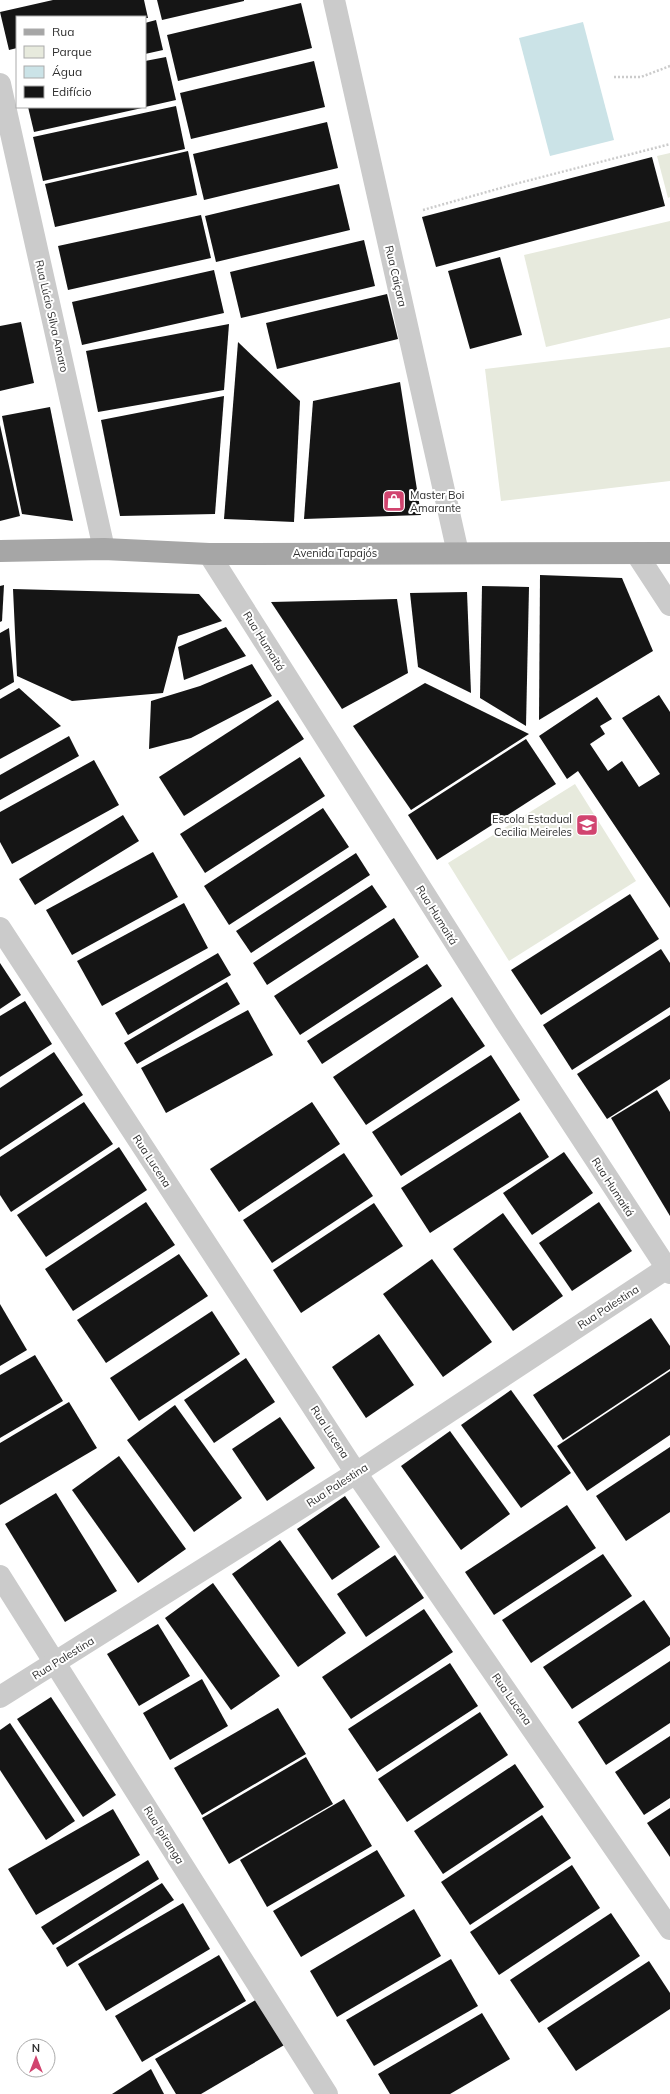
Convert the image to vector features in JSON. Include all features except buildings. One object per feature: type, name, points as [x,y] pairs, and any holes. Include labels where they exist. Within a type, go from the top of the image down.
[{"type":"main road","name":"Avenida Tapajós","points":[[0,551],[104,549],[209,554],[670,553]]},
{"type":"street","name":"Rua Caiçara","points":[[334,0],[458,553]]},
{"type":"street","name":"Rua Lúcio Silva Amaro","points":[[0,84],[104,549]]},
{"type":"street","points":[[636,553],[670,605]]},
{"type":"street","name":"Rua Humaitá","points":[[209,554],[505,1021],[669,1269]]},
{"type":"street","name":"Rua Lucena","points":[[0,928],[356,1473],[670,1929]]},
{"type":"street","name":"Rua Palestina","points":[[0,1697],[356,1473],[669,1269]]},
{"type":"street","name":"Rua Ipiranga","points":[[0,1576],[327,2094]]},
{"type":"path","points":[[614,77],[641,77],[670,66]]},
{"type":"path","points":[[423,210],[515,184],[670,144]]},
{"type":"green space","points":[[670,153],[670,197],[668,198],[657,156]]},
{"type":"green space","points":[[670,221],[670,318],[546,347],[524,255]]},
{"type":"green space","points":[[670,347],[670,481],[501,501],[485,369]]},
{"type":"green space","points":[[575,784],[636,881],[509,961],[448,863]]},
{"type":"water","points":[[583,22],[614,140],[550,156],[519,38]]},
{"type":"place","name":"Master Boi Amarante","points":[[394,501]]},
{"type":"place","name":"Escola Estadual Cecilia Meireles","points":[[587,825]]}]
